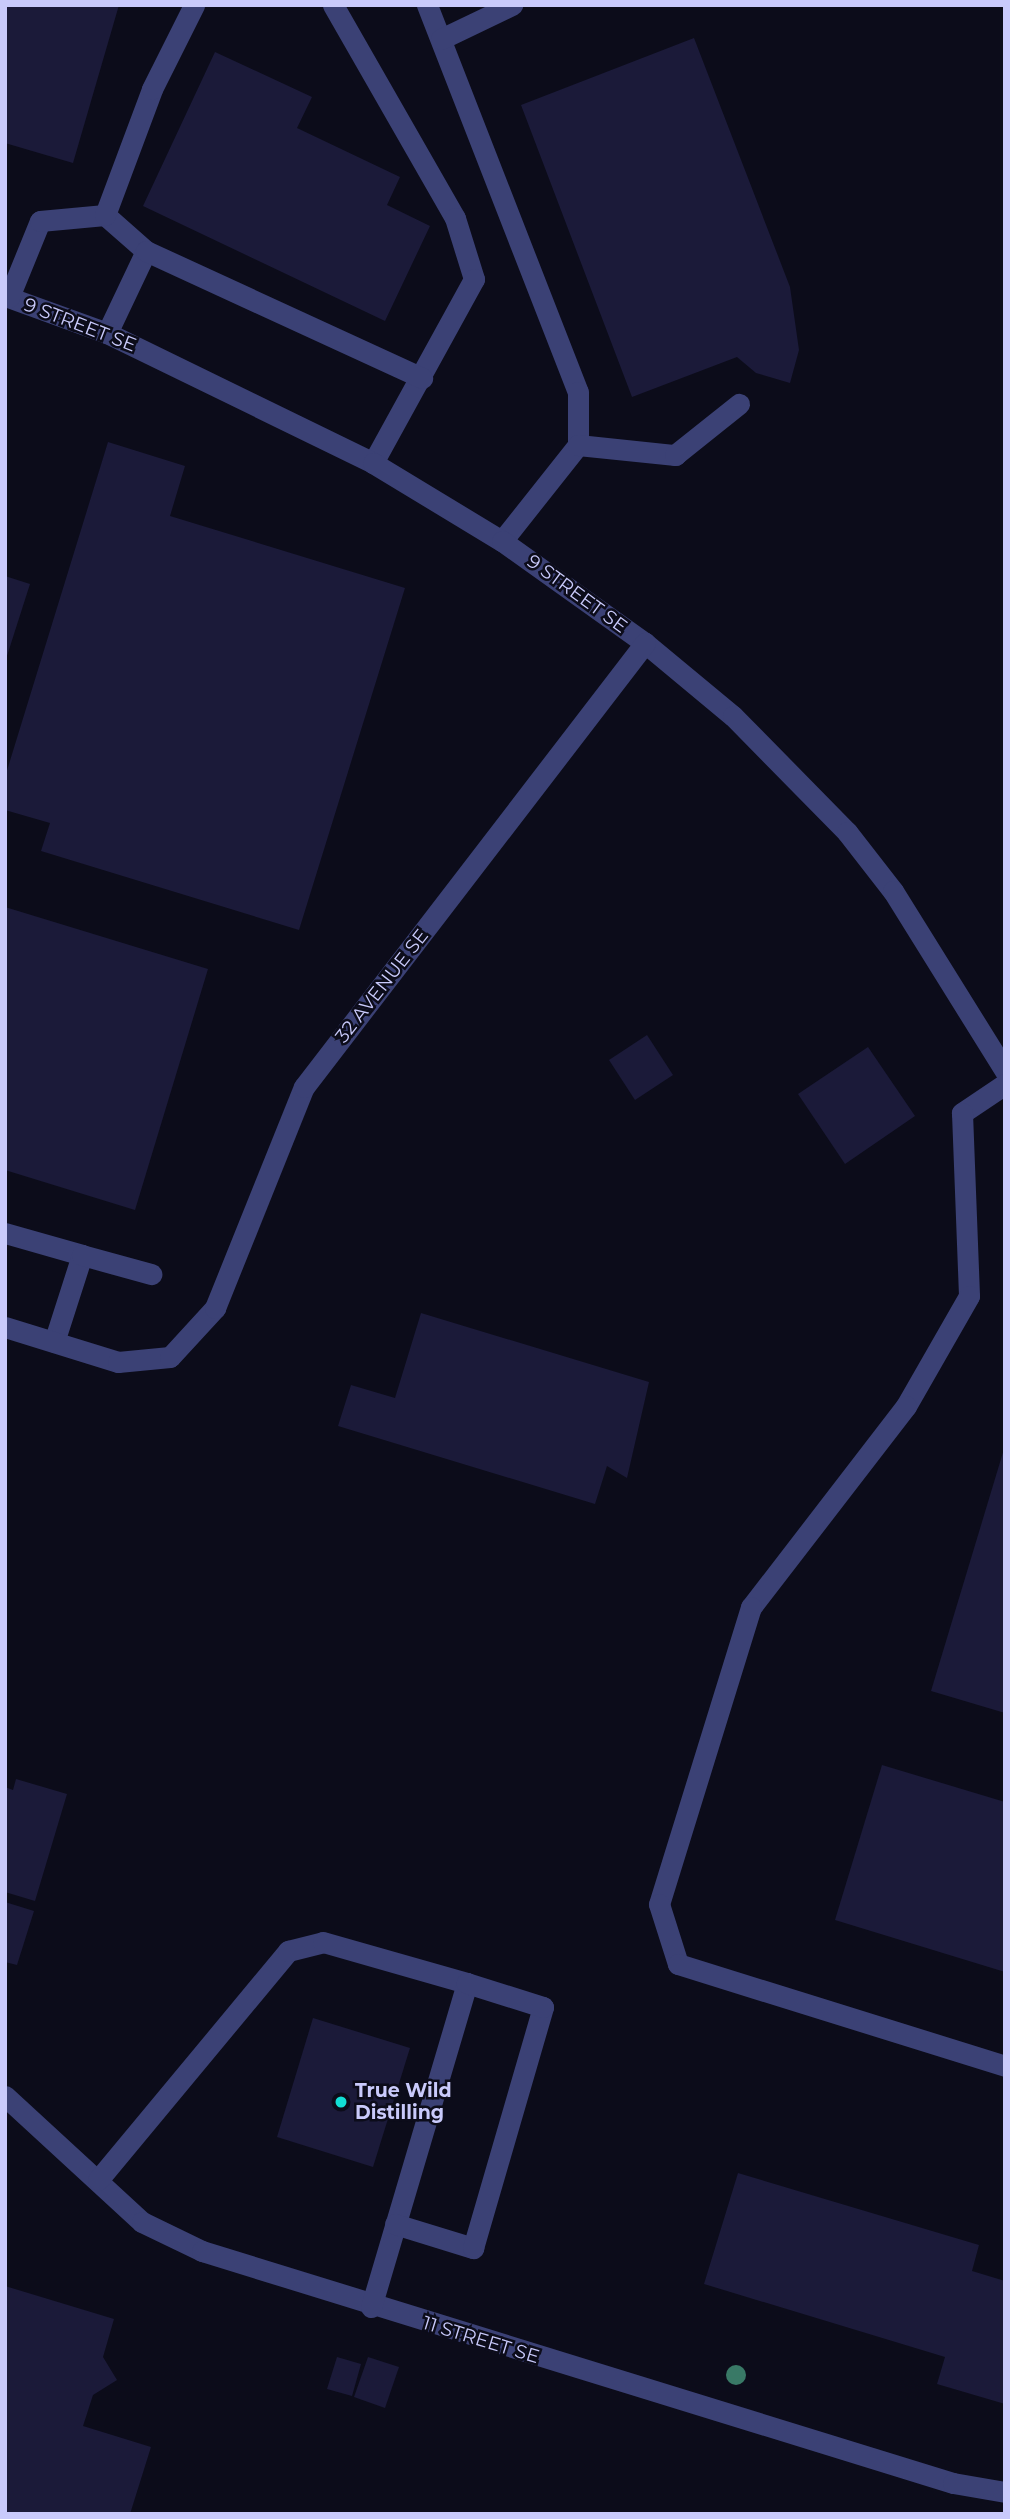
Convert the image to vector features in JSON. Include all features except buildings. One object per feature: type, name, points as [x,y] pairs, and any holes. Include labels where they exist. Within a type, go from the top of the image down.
[{"type":"street","points":[[105,215],[152,89],[194,5]]},
{"type":"street","points":[[333,5],[455,218],[474,279],[373,463]]},
{"type":"street","points":[[427,5],[578,392],[578,445],[502,541]]},
{"type":"street","points":[[441,39],[512,5]]},
{"type":"street","points":[[7,296],[40,220],[105,215],[146,251],[422,378]]},
{"type":"street","points":[[107,333],[146,251]]},
{"type":"street","name":"9 STREET SE","points":[[7,296],[107,333],[373,463],[502,541],[645,643],[733,716],[847,832],[893,891],[1005,1071]]},
{"type":"street","points":[[578,445],[675,455],[739,404]]},
{"type":"street","name":"32 AVENUE SE","points":[[54,1342],[118,1362],[170,1357],[215,1308],[304,1087],[645,643]]},
{"type":"street","points":[[1005,1084],[962,1113],[969,1296],[906,1406],[751,1607],[659,1904],[678,1964],[1005,2066]]},
{"type":"street","points":[[5,1233],[151,1273]]},
{"type":"street","points":[[5,1327],[54,1342],[82,1255]]},
{"type":"street","points":[[98,2180],[288,1951],[323,1942],[543,2007],[473,2248],[395,2224]]},
{"type":"street","points":[[371,2307],[467,1983]]},
{"type":"street","name":"11 STREET SE","points":[[5,2096],[142,2222],[202,2251],[371,2307],[953,2483],[1005,2492]]},
{"type":"place","name":"True Wild Distilling","points":[[341,2102]]}]
